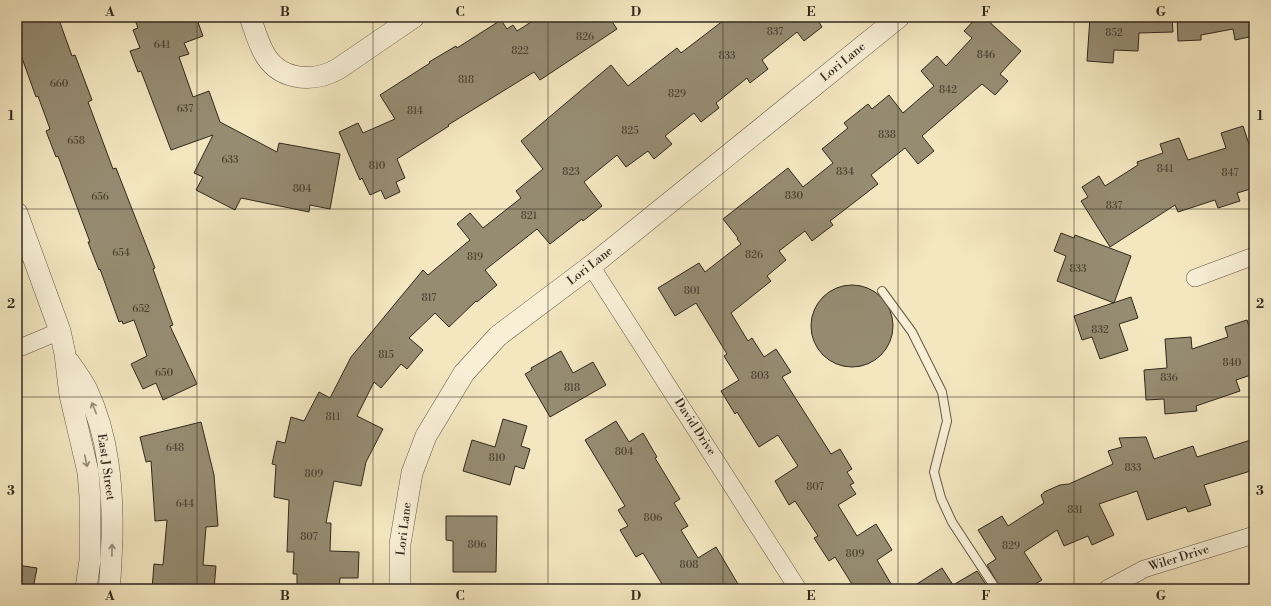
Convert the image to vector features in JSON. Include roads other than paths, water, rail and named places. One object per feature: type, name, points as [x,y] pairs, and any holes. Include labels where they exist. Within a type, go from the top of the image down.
[{"type":"street","points":[[250,17],[264,54],[275,66],[284,72],[293,76],[305,78],[317,78],[328,75],[414,17]]},
{"type":"street","name":"Lori Lane","points":[[400,589],[400,544],[412,473],[426,436],[464,373],[498,336],[591,266],[899,17]]},
{"type":"street","name":"East J Street","points":[[17,213],[60,331],[65,354],[70,395],[84,452],[89,484],[90,560],[86,589]]},
{"type":"street","points":[[1195,278],[1254,256]]},
{"type":"street","name":"David Drive","points":[[591,266],[798,589]]},
{"type":"street","points":[[17,349],[60,331]]},
{"type":"street","name":"East J Street","points":[[65,354],[87,390],[99,421],[106,452],[111,486],[112,516],[111,576],[109,589]]},
{"type":"street","name":"Wiler Drive","points":[[1107,589],[1144,569],[1254,535]]},
{"type":"lane","points":[[882,291],[912,332],[942,392],[947,421],[934,472],[941,498],[952,522],[996,589]]}]
